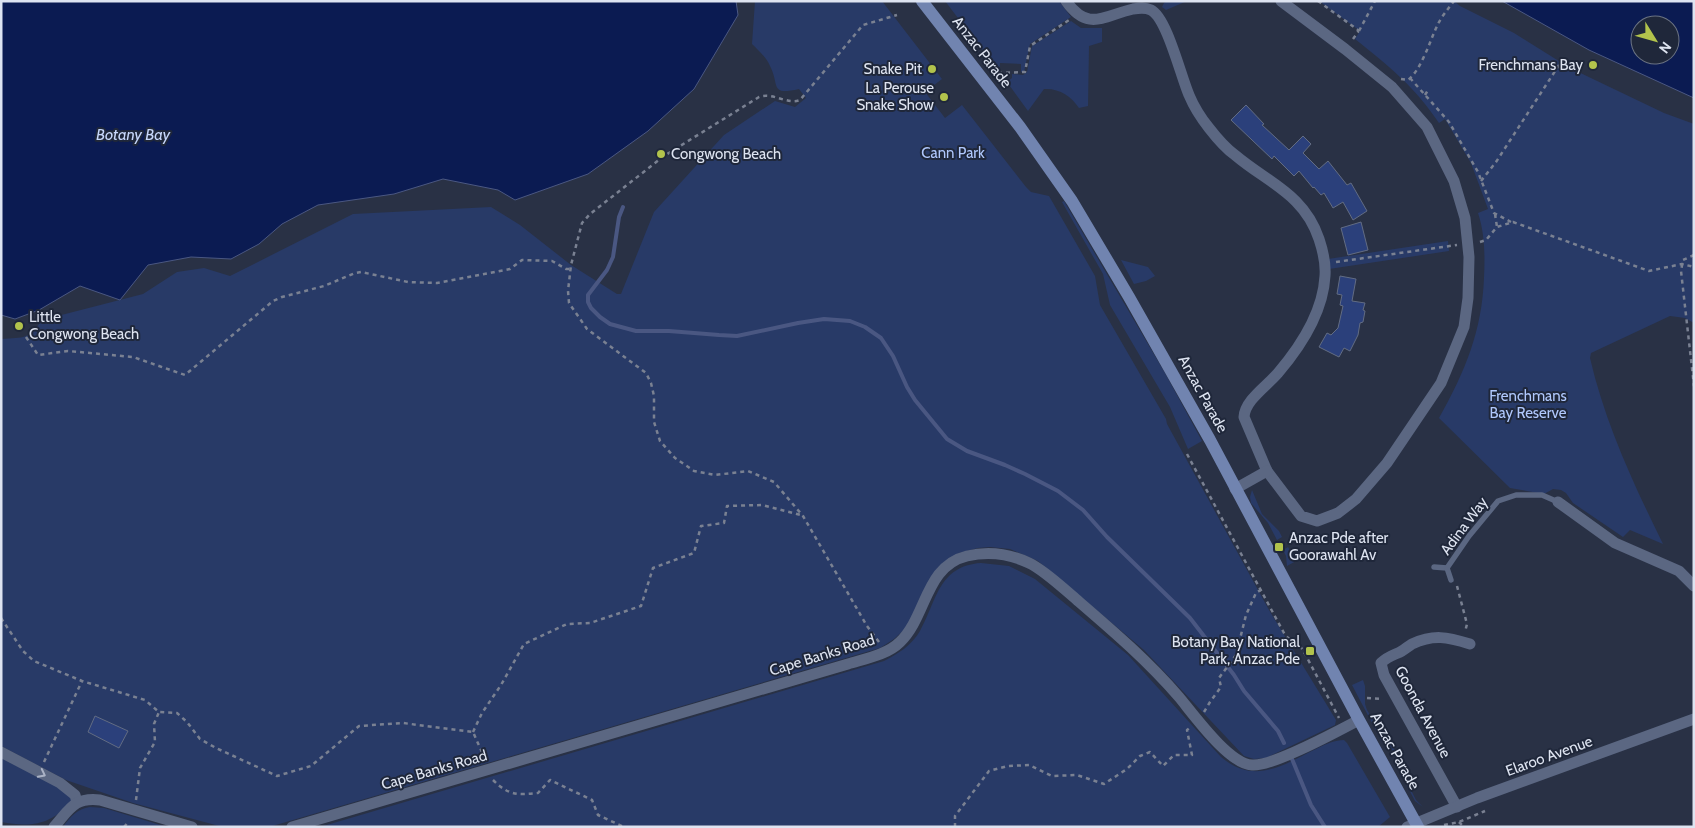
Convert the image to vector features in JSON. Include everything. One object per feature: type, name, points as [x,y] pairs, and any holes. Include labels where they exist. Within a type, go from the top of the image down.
[{"type":"main road","name":"Anzac Parade","points":[[922,1],[1008,112],[1067,194],[1129,297],[1236,489],[1413,825]]},
{"type":"street","points":[[1066,1],[1074,12],[1089,20],[1144,8],[1158,14],[1165,27],[1189,96],[1209,128],[1233,154],[1289,194],[1306,211],[1318,236],[1325,264],[1322,295],[1308,332],[1285,364],[1250,402],[1244,412],[1245,422],[1267,471],[1301,516],[1317,521],[1338,513],[1356,499],[1387,463],[1441,383],[1464,327],[1469,257],[1465,218],[1454,181],[1427,127],[1392,87],[1345,49],[1280,1]]},
{"type":"street","points":[[1236,489],[1267,471]]},
{"type":"street","points":[[1558,502],[1615,543],[1679,571],[1694,586]]},
{"type":"street","name":"Cape Banks Road","points":[[292,827],[885,652],[898,644],[908,633],[916,621],[930,587],[944,568],[954,560],[990,553],[1011,556],[1031,564],[1132,647],[1165,681],[1229,755],[1244,764],[1253,766],[1264,764],[1359,720]]},
{"type":"street","name":"Goonda Avenue","points":[[1457,807],[1384,675],[1382,663],[1388,656],[1398,653],[1409,645],[1424,639],[1435,637],[1466,643]]},
{"type":"street","name":"Elaroo Avenue","points":[[1413,825],[1694,720]]},
{"type":"street","points":[[1,752],[60,783],[75,795],[77,802]]},
{"type":"street","points":[[54,827],[77,802],[90,799],[100,800],[192,827]]},
{"type":"lane","name":"Adina Way","points":[[1447,568],[1469,536],[1498,501],[1516,495],[1542,495],[1558,502]]},
{"type":"lane","name":"Adina Way","points":[[1434,567],[1447,568]]},
{"type":"lane","name":"Adina Way","points":[[1447,568],[1451,580]]},
{"type":"path","points":[[1318,1],[1358,31]]},
{"type":"path","points":[[1345,49],[1353,40],[1375,1]]},
{"type":"path","points":[[1399,77],[1405,80],[1410,78],[1423,58],[1438,23],[1454,2]]},
{"type":"path","points":[[998,73],[1025,72],[1030,46],[1070,19],[1074,12]]},
{"type":"path","points":[[885,652],[867,626],[803,516],[774,482],[748,471],[715,475],[694,471],[675,458],[658,436],[654,422],[652,383],[646,373],[587,329],[574,313],[568,296],[571,267],[584,220],[664,156],[759,97],[768,95],[799,101],[863,25],[897,15]]},
{"type":"path","points":[[1481,181],[1496,162],[1561,62]]},
{"type":"path","points":[[1410,78],[1449,122],[1481,181],[1494,213],[1497,227]]},
{"type":"path","points":[[1425,95],[1428,90]]},
{"type":"path","points":[[1494,213],[1502,218],[1649,271],[1682,264],[1694,267]]},
{"type":"path","points":[[1325,264],[1484,242],[1497,227],[1513,222]]},
{"type":"path","points":[[1694,255],[1683,260],[1682,264],[1685,318],[1694,386]]},
{"type":"path","points":[[26,337],[38,354],[68,351],[133,357],[185,375],[273,301],[324,286],[355,272],[367,272],[401,281],[427,284],[510,268],[522,260],[552,261],[566,268],[571,267]]},
{"type":"path","points":[[1187,454],[1288,638],[1303,650],[1340,720]]},
{"type":"path","points":[[624,827],[598,815],[592,800],[550,780],[538,793],[516,795],[502,790],[493,780],[473,732],[482,713],[501,685],[524,644],[567,624],[590,623],[640,606],[653,568],[694,553],[701,526],[724,523],[727,506],[762,505],[803,516]]},
{"type":"path","points":[[1451,580],[1458,587],[1467,624],[1466,643]]},
{"type":"path","points":[[955,827],[954,816],[989,770],[1008,766],[1029,765],[1052,776],[1077,775],[1104,784],[1127,769],[1140,756],[1150,752],[1163,766],[1174,755],[1192,756],[1187,730],[1199,720],[1221,687],[1219,678],[1236,655],[1246,615],[1256,593],[1262,589]]},
{"type":"path","points":[[1,618],[23,651],[34,661],[82,681],[145,700],[159,712],[177,713],[187,722],[200,739],[277,776],[311,766],[359,726],[403,723],[473,732]]},
{"type":"path","points":[[39,773],[82,681]]},
{"type":"path","points":[[1367,698],[1382,699],[1394,693]]},
{"type":"path","points":[[136,810],[136,794],[140,768],[155,742],[154,724],[159,712]]},
{"type":"path","points":[[1438,827],[1459,822],[1485,811]]},
{"type":"path","points":[[1459,822],[1464,827]]},
{"type":"green space","name":"Cann Park","points":[[755,1],[882,1],[942,79],[925,92],[945,118],[962,105],[1026,187],[1031,192],[1049,196],[1095,276],[1100,305],[1166,419],[1269,610],[1336,720],[1335,725],[1266,758],[1254,759],[1244,756],[1144,650],[1038,561],[1010,549],[990,547],[959,553],[941,565],[905,629],[880,648],[269,827],[223,827],[133,803],[66,780],[1,746],[1,339],[25,336],[33,331],[42,320],[143,294],[177,272],[204,268],[230,276],[353,214],[491,207],[520,225],[571,265],[617,294],[621,294],[654,212],[724,135],[775,101],[795,107],[806,98],[799,89],[790,91],[779,90],[768,63],[752,44]]},
{"type":"green space","points":[[945,1],[1059,1],[1071,17],[1030,44],[1024,72],[1021,72],[1021,64],[1000,63],[999,72]]},
{"type":"green space","points":[[1167,1],[1187,1],[1166,10],[1162,7]]},
{"type":"green space","name":"Frenchmans Bay Reserve","points":[[1319,1],[1454,1],[1460,6],[1514,33],[1570,68],[1664,113],[1694,124],[1694,323],[1685,318],[1670,316],[1591,353],[1590,358],[1612,430],[1663,544],[1630,530],[1623,537],[1573,503],[1566,493],[1561,490],[1553,489],[1544,494],[1510,488],[1439,418],[1464,367],[1480,316],[1483,297],[1484,253],[1478,213],[1488,209],[1471,163],[1445,119],[1439,123],[1421,98],[1401,78],[1355,39],[1360,31]]},
{"type":"green space","points":[[1071,21],[1081,28],[1102,28],[1102,42],[1089,46],[1088,106],[1079,108],[1064,94],[1055,90],[1044,89],[1028,111],[1007,82],[1012,78],[1012,74],[1023,75],[1027,72],[1032,46]]},
{"type":"green space","points":[[1064,201],[1165,373],[1202,441],[1188,449],[1170,407],[1110,305],[1103,274],[1062,202]]},
{"type":"green space","points":[[1448,241],[1449,251],[1329,269],[1328,259]]},
{"type":"green space","points":[[1121,260],[1148,267],[1155,276],[1134,284]]},
{"type":"green space","points":[[1252,490],[1262,514],[1279,531],[1282,537],[1277,540],[1268,523],[1251,503]]},
{"type":"green space","points":[[1288,547],[1296,561],[1287,566],[1283,550]]},
{"type":"green space","points":[[981,563],[1009,566],[1035,579],[1128,655],[1221,757],[1234,766],[1258,771],[1270,769],[1282,766],[1327,744],[1344,740],[1390,817],[1378,827],[320,827],[884,661],[904,649],[917,636],[935,597],[947,578],[967,566]]},
{"type":"green space","points":[[1363,680],[1367,710],[1380,731],[1392,744],[1405,772],[1410,788],[1416,800],[1423,807],[1415,801],[1404,780],[1405,774],[1390,746],[1382,742],[1352,685]]},
{"type":"green space","points":[[1,758],[70,793],[73,800],[57,814],[41,822],[12,824],[1,822]]},
{"type":"green space","points":[[90,807],[104,808],[167,827],[63,827],[74,814]]},
{"type":"water","name":"Botany Bay","points":[[1,1],[736,1],[738,15],[694,89],[648,131],[588,174],[515,200],[498,190],[443,179],[394,194],[318,205],[282,224],[259,244],[231,259],[191,257],[148,265],[120,300],[80,286],[39,310],[15,319],[1,315]]},
{"type":"water","points":[[1502,1],[1694,1],[1694,98],[1589,50]]},
{"type":"building","points":[[1246,105],[1264,124],[1262,125],[1289,150],[1303,136],[1311,144],[1303,153],[1319,169],[1328,161],[1347,185],[1351,183],[1367,211],[1353,220],[1343,202],[1333,208],[1324,193],[1321,195],[1313,188],[1299,171],[1294,176],[1274,156],[1272,159],[1231,120]]},
{"type":"building","points":[[1361,222],[1368,250],[1348,255],[1341,228]]},
{"type":"building","points":[[1340,276],[1356,279],[1352,301],[1365,303],[1363,310],[1365,311],[1363,322],[1360,323],[1358,335],[1350,351],[1344,348],[1339,357],[1319,347],[1327,333],[1331,335],[1338,328],[1343,306],[1340,305],[1342,295],[1337,294]]},
{"type":"building","points":[[95,716],[128,731],[119,748],[88,732]]},
{"type":"waterway","points":[[623,207],[619,217],[613,257],[607,270],[588,295],[588,302],[591,308],[600,317],[610,324],[636,331],[669,331],[737,336],[824,319],[850,321],[865,327],[881,338],[893,356],[915,400],[947,439],[967,451],[1005,465],[1058,491],[1083,510],[1107,537],[1190,618],[1244,691],[1278,731],[1284,743]]},
{"type":"waterway","points":[[1292,759],[1311,805],[1325,827]]},
{"type":"place","name":"Frenchmans Bay","points":[[1593,65]]},
{"type":"place","name":"Snake Pit","points":[[932,69]]},
{"type":"place","name":"La Perouse Snake Show","points":[[944,97]]},
{"type":"place","name":"Congwong Beach","points":[[661,154]]},
{"type":"place","name":"Little Congwong Beach","points":[[19,326]]},
{"type":"place","name":"Anzac Pde after Goorawahl Av","points":[[1279,547]]},
{"type":"place","name":"Botany Bay National Park, Anzac Pde","points":[[1310,651]]}]
